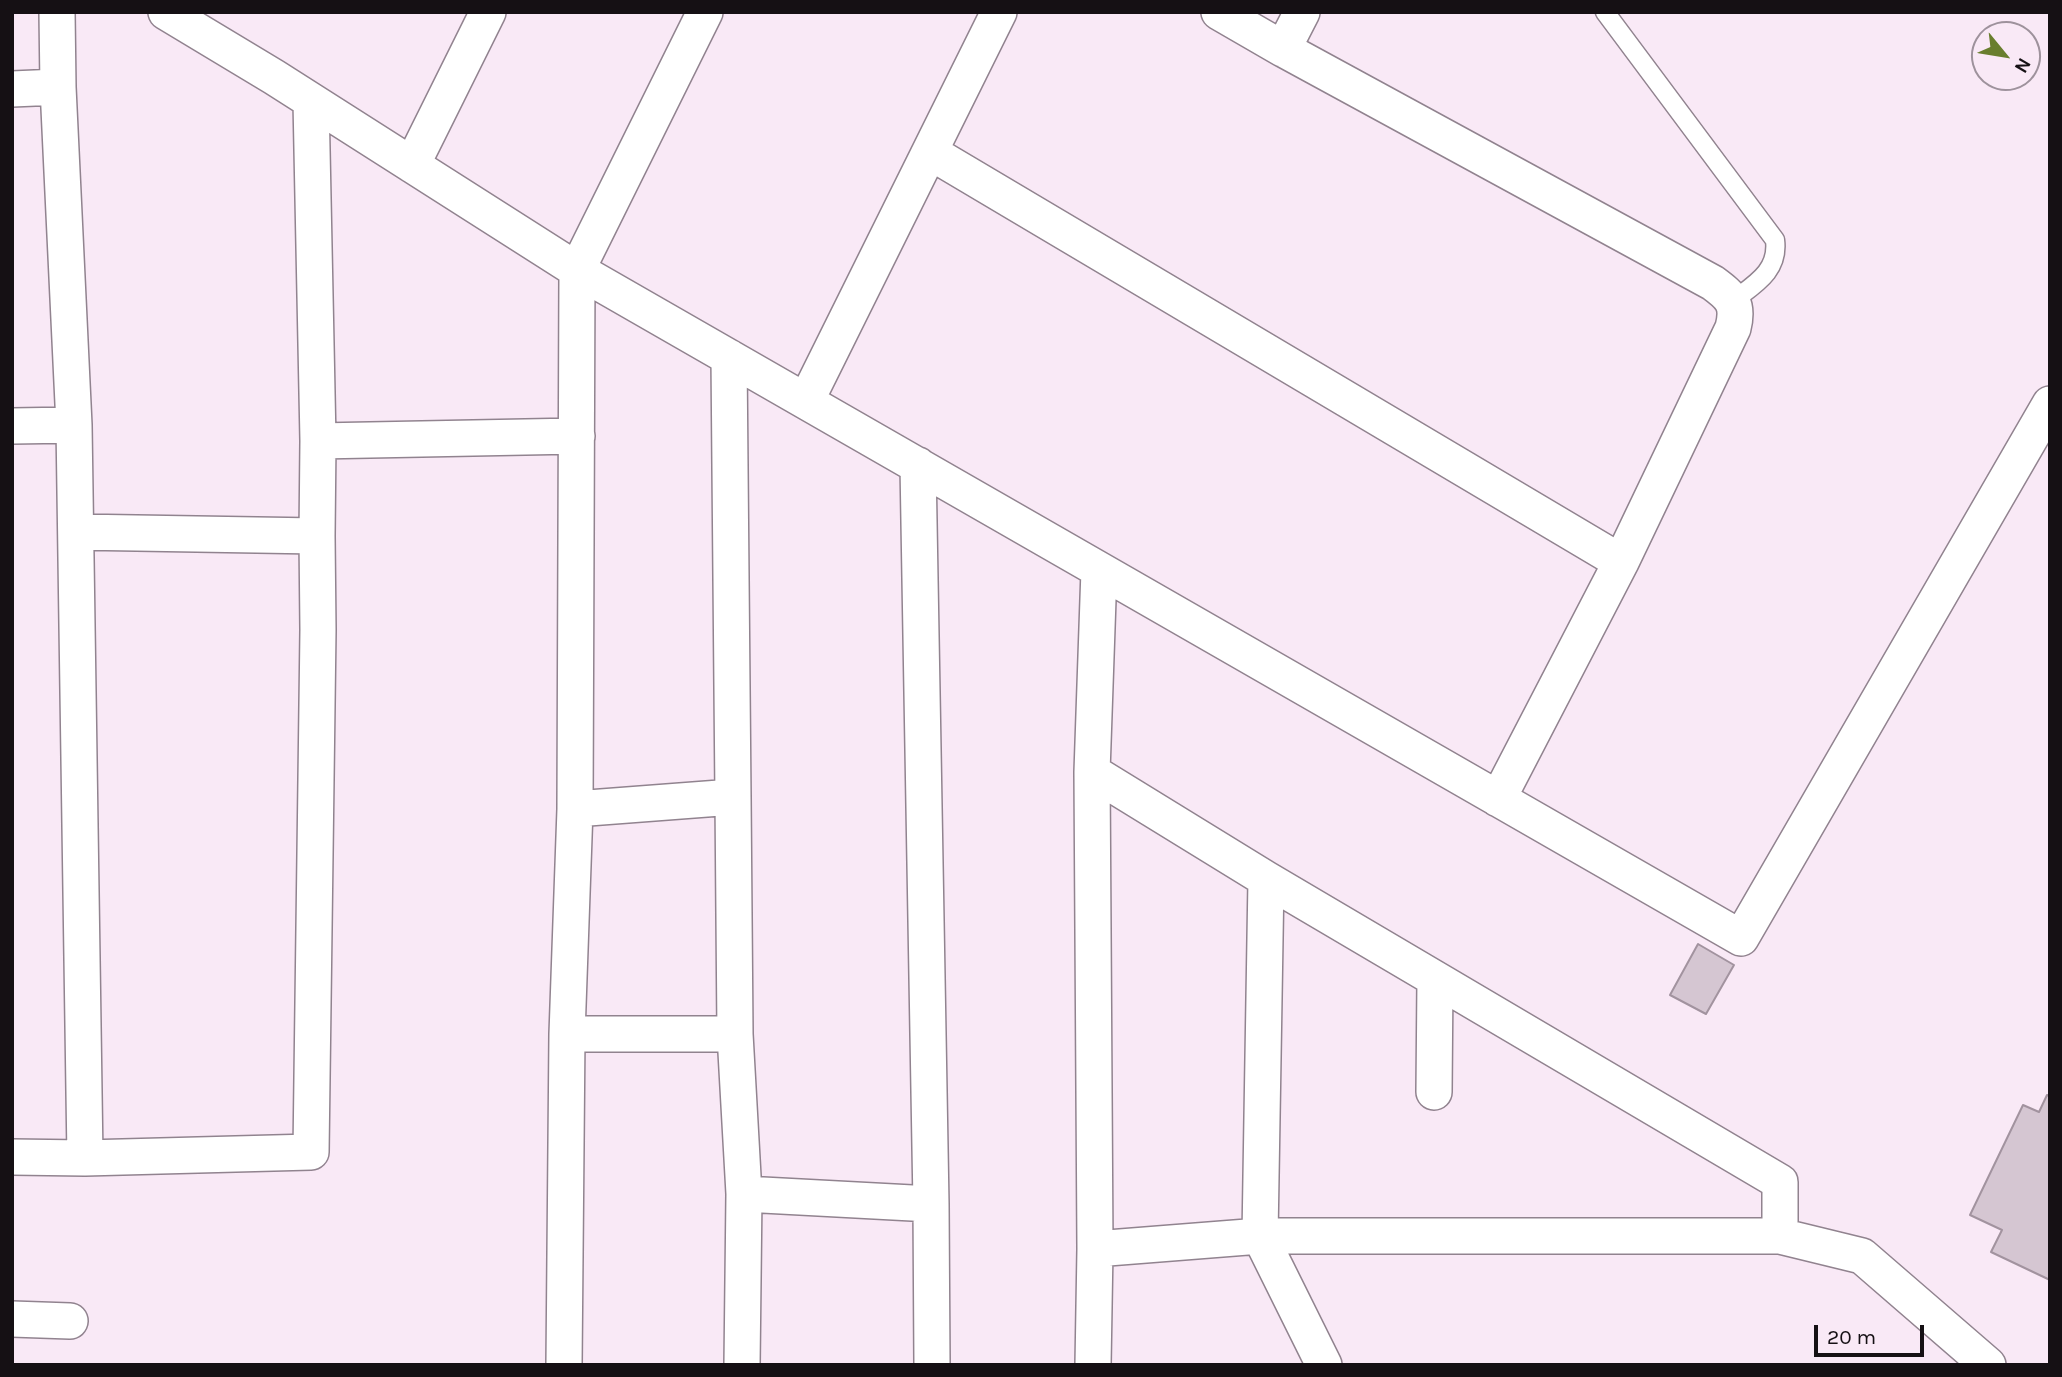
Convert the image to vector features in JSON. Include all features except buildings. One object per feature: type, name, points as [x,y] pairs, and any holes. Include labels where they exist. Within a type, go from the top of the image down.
[{"type":"street","points":[[57,12],[74,425],[85,1158]]},
{"type":"street","points":[[166,12],[577,270],[1741,938],[2050,404]]},
{"type":"street","points":[[412,166],[488,12]]},
{"type":"street","points":[[564,1365],[567,1034],[575,809],[577,270],[705,12]]},
{"type":"street","points":[[806,401],[999,12]]},
{"type":"street","points":[[1219,12],[1713,283],[1733,301],[1736,316],[1733,328],[1621,562],[1498,799]]},
{"type":"street","points":[[1283,49],[1302,12]]},
{"type":"street","points":[[12,89],[58,87]]},
{"type":"street","points":[[12,1157],[85,1158],[311,1152],[318,441],[311,101]]},
{"type":"street","points":[[930,152],[1621,562]]},
{"type":"street","points":[[729,357],[735,1034],[744,1195],[742,1365]]},
{"type":"street","points":[[12,426],[74,425]]},
{"type":"street","points":[[318,441],[577,436]]},
{"type":"street","points":[[918,466],[932,1365]]},
{"type":"street","points":[[76,533],[317,536]]},
{"type":"street","points":[[1093,1365],[1095,1249],[1092,772],[1099,570]]},
{"type":"street","points":[[1092,772],[1266,879],[1780,1182],[1780,1236]]},
{"type":"street","points":[[575,809],[733,797]]},
{"type":"street","points":[[1266,879],[1260,1236],[1324,1365]]},
{"type":"street","points":[[1434,1092],[1435,979]]},
{"type":"street","points":[[567,1034],[735,1034]]},
{"type":"street","points":[[744,1195],[931,1204]]},
{"type":"street","points":[[1095,1249],[1260,1236],[1780,1236],[1862,1256],[1988,1365]]},
{"type":"street","points":[[12,1319],[70,1321]]},
{"type":"lane","points":[[1605,12],[1775,240],[1775,258],[1770,271],[1733,301]]}]
